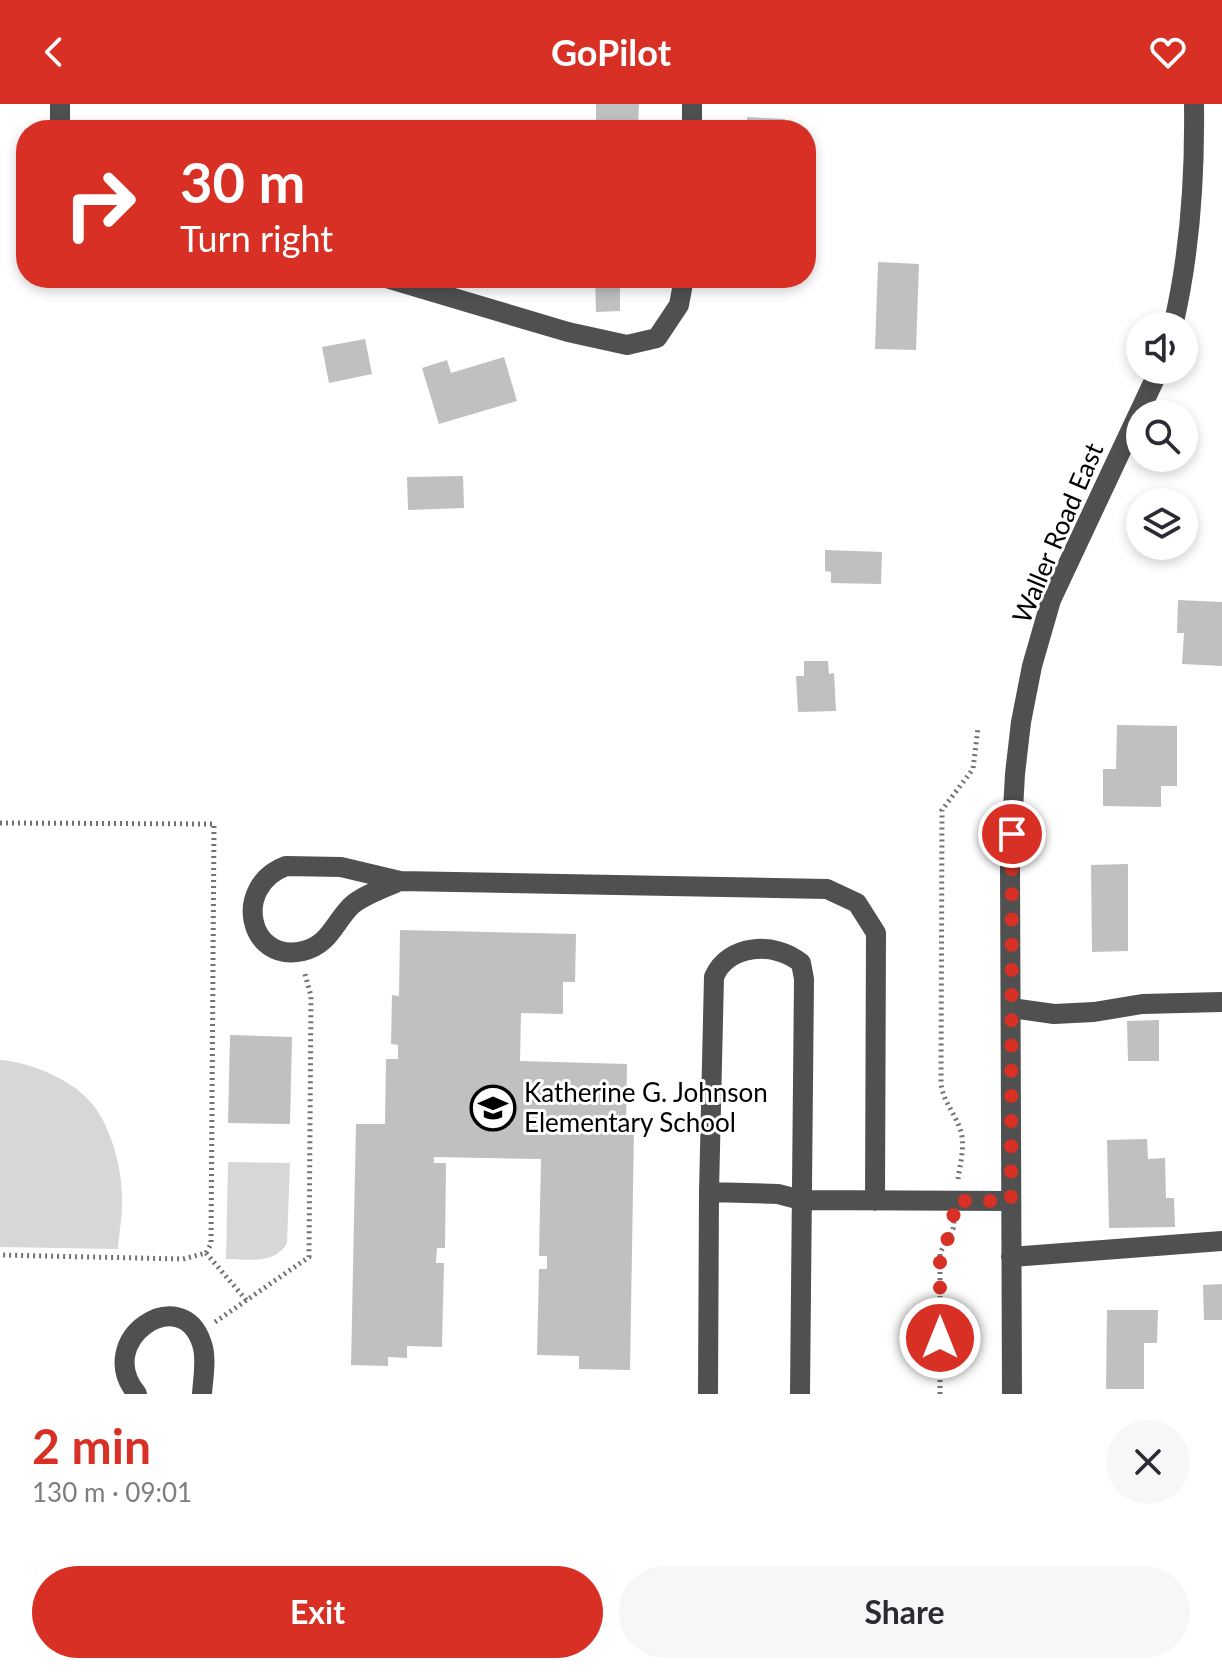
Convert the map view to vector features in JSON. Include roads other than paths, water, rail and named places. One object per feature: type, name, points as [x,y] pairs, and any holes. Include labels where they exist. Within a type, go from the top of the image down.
[{"type":"street","points":[[1176,312],[1191,216],[1194,104]]},
{"type":"street","points":[[420,288],[568,332],[627,345],[657,338],[679,305],[682,288]]},
{"type":"street","name":"Waller Road East","points":[[1012,1394],[1010,864],[1015,774],[1032,666],[1051,600],[1152,384]]},
{"type":"street","points":[[400,881],[353,904],[324,942],[299,952],[276,949],[261,937],[255,926],[252,904],[259,884],[286,866],[341,867],[400,881],[827,889],[857,903],[876,933],[875,1201]]},
{"type":"street","points":[[708,1394],[714,977],[720,963],[732,954],[746,950],[779,951],[793,956],[801,963],[804,979],[800,1394]]},
{"type":"street","points":[[1011,1008],[1054,1014],[1094,1012],[1142,1004],[1222,1002]]},
{"type":"street","points":[[709,1192],[778,1194],[801,1200],[1011,1201]]},
{"type":"street","points":[[1011,1257],[1222,1241]]},
{"type":"street","points":[[137,1394],[131,1387],[126,1369],[127,1348],[138,1329],[166,1316],[190,1325],[198,1334],[205,1355],[202,1394]]},
{"type":"place","name":"Katherine G. Johnson Elementary School","points":[[493,1108]]}]
